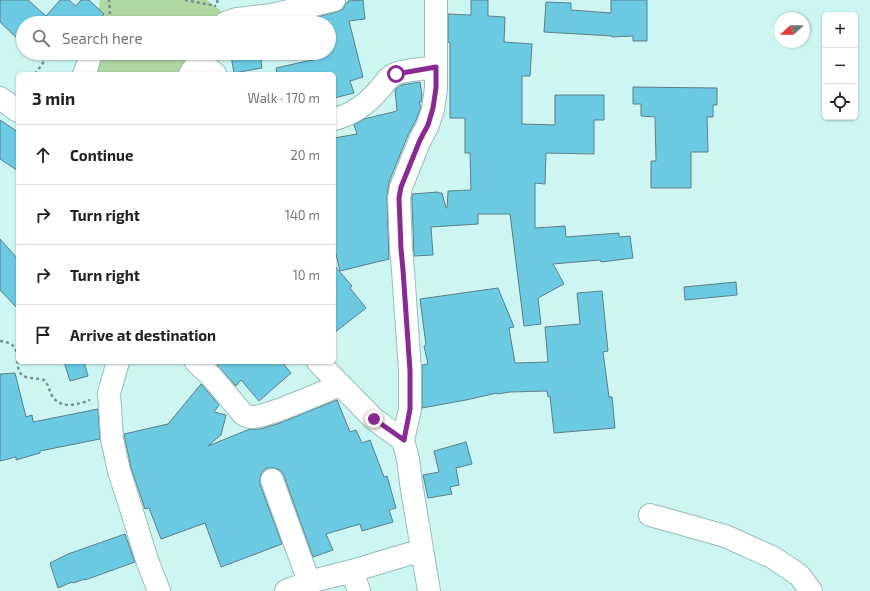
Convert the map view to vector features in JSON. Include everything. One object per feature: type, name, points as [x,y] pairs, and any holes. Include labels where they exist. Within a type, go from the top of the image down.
[{"type":"street","points":[[263,16],[334,0]]},
{"type":"street","points":[[429,591],[404,440],[410,409],[410,386],[399,198],[401,187],[420,140],[428,125],[433,108],[436,88],[436,0]]},
{"type":"street","points":[[85,72],[89,60]]},
{"type":"street","points":[[198,63],[212,72]]},
{"type":"street","points":[[336,118],[347,115],[369,100],[393,75],[436,67]]},
{"type":"street","points":[[0,98],[16,110]]},
{"type":"street","points":[[117,364],[109,393],[112,431],[119,471],[147,560],[159,591]]},
{"type":"street","points":[[198,364],[211,376],[243,414],[252,417],[307,400],[340,385]]},
{"type":"street","points":[[320,364],[374,419],[404,440]]},
{"type":"street","points":[[272,480],[309,582]]},
{"type":"street","points":[[650,515],[724,536],[772,557],[799,575],[811,591]]},
{"type":"street","points":[[286,591],[309,582],[355,581],[422,550]]},
{"type":"path","points":[[108,16],[110,14],[109,0]]},
{"type":"path","points":[[185,0],[218,6],[222,16]]},
{"type":"path","points":[[36,72],[45,60]]},
{"type":"path","points":[[0,342],[6,342],[11,345],[15,349],[16,354]]},
{"type":"path","points":[[18,364],[23,376],[27,378],[44,380],[52,396],[58,402],[66,405],[80,404],[109,393]]},
{"type":"green space","points":[[100,0],[207,0],[225,14],[223,16],[98,16]]},
{"type":"green space","points":[[93,60],[190,60],[181,72],[91,72]]},
{"type":"building","points":[[0,0],[28,0],[46,16],[16,16],[16,37],[0,22]]},
{"type":"building","points":[[60,0],[69,0],[76,6],[81,0],[89,0],[104,14],[102,16],[46,16]]},
{"type":"building","points":[[363,0],[365,19],[349,21],[363,77],[350,81],[354,93],[336,98],[336,72],[277,72],[276,68],[312,60],[336,60],[336,16],[321,16],[343,9],[348,1]]},
{"type":"building","points":[[471,0],[488,0],[488,16],[505,17],[504,42],[532,44],[530,76],[522,76],[522,124],[555,125],[555,95],[604,95],[604,120],[594,120],[594,154],[546,153],[545,184],[535,183],[535,228],[565,226],[566,237],[619,233],[619,237],[630,236],[633,258],[601,262],[600,260],[553,264],[564,284],[538,298],[541,324],[524,326],[510,214],[478,214],[478,224],[431,227],[433,255],[414,256],[412,194],[442,193],[447,208],[448,191],[471,190],[470,153],[465,153],[465,118],[450,118],[450,43],[448,42],[448,14],[471,15]]},
{"type":"building","points":[[611,0],[647,0],[647,41],[633,41],[633,36],[612,37],[544,32],[546,2],[571,3],[571,10],[611,13]]},
{"type":"building","points":[[232,60],[261,60],[262,68],[234,72]]},
{"type":"building","points":[[420,82],[422,95],[421,102],[419,102],[421,107],[389,182],[387,196],[389,259],[340,271],[336,254],[336,138],[357,134],[354,125],[364,119],[397,111],[395,90],[401,85]]},
{"type":"building","points":[[633,87],[717,88],[717,105],[713,105],[713,117],[707,117],[708,152],[691,152],[691,188],[651,188],[651,161],[656,161],[655,117],[641,116],[641,104],[633,104]]},
{"type":"building","points":[[0,120],[16,131],[16,170],[0,159]]},
{"type":"building","points":[[0,239],[16,257],[16,307],[0,290]]},
{"type":"building","points":[[336,267],[352,286],[350,288],[366,308],[336,331]]},
{"type":"building","points":[[736,282],[737,295],[685,300],[684,287]]},
{"type":"building","points":[[498,288],[514,327],[509,328],[515,363],[548,362],[545,327],[580,324],[577,293],[602,291],[608,351],[603,352],[609,397],[612,397],[615,428],[554,433],[550,396],[548,397],[547,391],[497,393],[422,408],[422,365],[428,364],[424,346],[426,345],[420,299]]},
{"type":"building","points":[[65,364],[85,364],[88,376],[70,381]]},
{"type":"building","points":[[284,364],[291,373],[259,401],[241,380],[236,386],[217,365]]},
{"type":"building","points":[[15,373],[26,417],[32,415],[33,422],[98,409],[100,439],[40,451],[40,453],[16,460],[16,457],[0,461],[0,374]]},
{"type":"building","points":[[201,384],[219,405],[214,412],[226,415],[221,435],[208,446],[250,429],[261,429],[280,423],[337,400],[350,432],[356,430],[362,443],[370,440],[384,477],[387,476],[396,508],[389,510],[393,522],[362,531],[360,524],[326,534],[333,550],[313,557],[284,476],[280,470],[267,468],[262,472],[260,484],[282,544],[221,567],[205,523],[161,539],[149,508],[145,509],[131,468],[124,434],[168,424]]},
{"type":"building","points":[[466,442],[472,464],[456,468],[459,485],[450,487],[452,494],[428,498],[423,475],[439,472],[434,451]]},
{"type":"building","points":[[125,534],[135,562],[85,580],[72,582],[58,588],[50,563],[68,554]]},
{"type":"route","points":[[374,419],[404,440],[410,409],[410,371],[404,298],[399,198],[401,187],[420,140],[428,125],[433,108],[436,88],[436,67],[396,74]]}]
